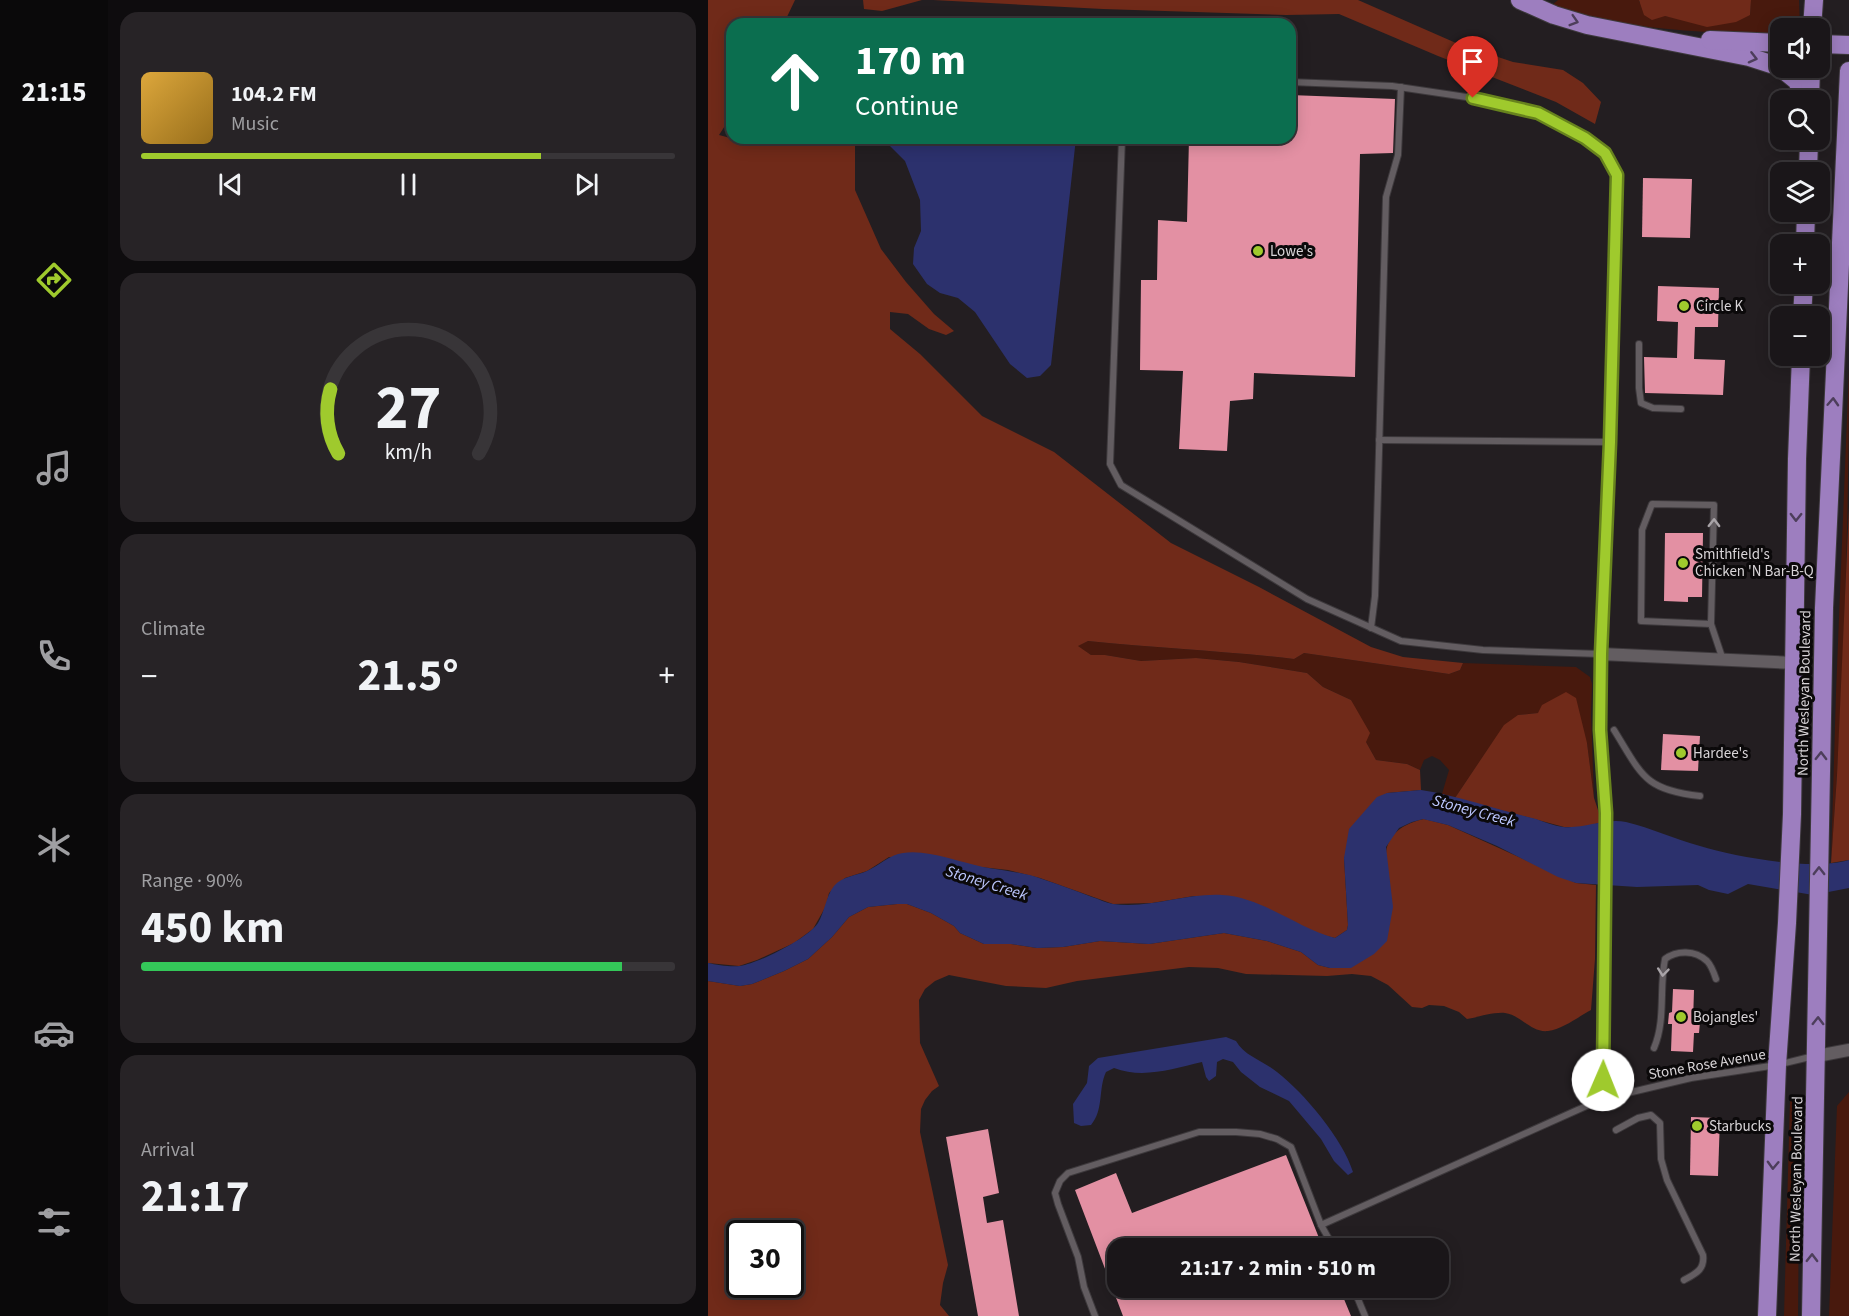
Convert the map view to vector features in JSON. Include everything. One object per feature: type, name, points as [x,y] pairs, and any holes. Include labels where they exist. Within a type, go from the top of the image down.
[{"type":"highway","points":[[1520,0],[1554,15],[1587,25],[1749,57],[1770,64]]},
{"type":"highway","points":[[1813,18],[1814,0]]},
{"type":"highway","points":[[1654,37],[1770,43]]},
{"type":"highway","points":[[1830,44],[1849,45]]},
{"type":"highway","name":"North Wesleyan Boulevard","points":[[1811,1316],[1820,814],[1830,460],[1849,71]]},
{"type":"highway","name":"North Wesleyan Boulevard","points":[[1767,1316],[1777,1065],[1788,923],[1792,814],[1797,459],[1801,366]]},
{"type":"highway","points":[[1797,459],[1830,460]]},
{"type":"street","points":[[1601,654],[1794,663]]},
{"type":"street","points":[[1602,1099],[1606,813]]},
{"type":"street","points":[[1817,1056],[1849,1050]]},
{"type":"lane","points":[[1296,82],[1401,87],[1473,98],[1538,113],[1585,138],[1610,159],[1617,175],[1610,442],[1601,654],[1600,730],[1606,813]]},
{"type":"lane","points":[[1371,628],[1375,596],[1386,197],[1398,155],[1401,87]]},
{"type":"lane","points":[[1122,144],[1110,464],[1121,485],[1307,599],[1401,641],[1483,650],[1601,654]]},
{"type":"lane","points":[[1640,344],[1641,403],[1653,408],[1681,409]]},
{"type":"lane","points":[[1379,440],[1610,442]]},
{"type":"lane","points":[[1711,624],[1641,621],[1642,530],[1652,504],[1714,505],[1711,624],[1723,660]]},
{"type":"lane","points":[[1614,730],[1637,767],[1650,782],[1676,794],[1700,796]]},
{"type":"lane","points":[[1654,1048],[1660,1034],[1662,971],[1665,958],[1672,953],[1700,956],[1709,962],[1716,979]]},
{"type":"lane","name":"Stone Rose Avenue","points":[[1321,1225],[1602,1099],[1702,1075],[1777,1065],[1817,1056]]},
{"type":"lane","points":[[1616,1130],[1651,1114],[1660,1124],[1661,1159],[1667,1180],[1703,1255],[1704,1263],[1698,1272],[1684,1280]]},
{"type":"lane","points":[[1095,1316],[1084,1287],[1078,1257],[1056,1198],[1055,1192],[1060,1181],[1068,1173],[1199,1132],[1260,1134],[1277,1139],[1291,1147],[1321,1225],[1328,1238]]},
{"type":"lane","points":[[1358,1298],[1365,1316]]},
{"type":"shaded area","points":[[708,0],[795,0],[786,18],[726,18],[726,124],[719,135],[726,137],[726,144],[855,144],[855,190],[881,249],[934,314],[954,331],[946,335],[929,329],[908,314],[890,312],[890,329],[920,354],[982,416],[1054,452],[1171,543],[1371,647],[1403,657],[1463,663],[1460,670],[1449,674],[1304,653],[1294,659],[1088,641],[1078,646],[1091,655],[1141,661],[1196,658],[1307,673],[1323,687],[1351,700],[1370,733],[1366,742],[1376,760],[1407,764],[1420,770],[1421,790],[1387,793],[1344,858],[1348,925],[1347,930],[1335,938],[1318,934],[1256,904],[1194,896],[1152,903],[1113,904],[1040,878],[1008,870],[889,857],[867,871],[845,878],[829,893],[826,906],[813,929],[794,943],[739,966],[708,963]]},
{"type":"shaded area","points":[[863,0],[922,0],[882,11],[864,9]]},
{"type":"shaded area","points":[[933,0],[1358,0],[1456,43],[1513,62],[1563,70],[1583,83],[1601,102],[1595,124],[1556,102],[1339,14],[1286,15],[1103,9]]},
{"type":"shaded area","points":[[1558,0],[1639,0],[1665,16],[1680,19],[1750,15],[1751,0],[1799,0],[1800,18],[1770,18],[1770,35],[1704,32],[1646,27],[1550,7]]},
{"type":"shaded area","points":[[1639,0],[1751,0],[1750,15],[1736,22],[1707,27],[1665,16],[1652,20],[1644,15]]},
{"type":"shaded area","points":[[1849,368],[1844,616],[1831,863],[1836,693]]},
{"type":"shaded area","points":[[1849,507],[1849,860],[1831,863],[1837,775]]},
{"type":"shaded area","points":[[1088,641],[1294,659],[1304,653],[1449,674],[1460,670],[1463,663],[1576,667],[1590,677],[1592,684],[1594,798],[1587,743],[1538,713],[1519,715],[1493,742],[1455,798],[1442,794],[1449,770],[1440,760],[1432,756],[1424,760],[1420,770],[1407,764],[1376,760],[1366,742],[1351,700],[1323,687],[1307,673],[1196,658],[1141,661],[1091,655],[1077,646]]},
{"type":"shaded area","points":[[1566,692],[1576,698],[1587,743],[1594,798],[1602,822],[1585,827],[1564,827],[1455,798],[1504,725],[1518,715],[1538,713],[1542,705]]},
{"type":"shaded area","points":[[1424,819],[1448,825],[1576,883],[1596,885],[1595,959],[1591,1010],[1559,1028],[1542,1031],[1511,1014],[1491,1014],[1467,1019],[1459,1012],[1444,1006],[1412,1007],[1388,985],[1371,976],[1352,974],[1327,976],[1246,974],[1218,968],[1189,967],[1077,981],[1046,988],[1006,986],[949,975],[935,981],[925,989],[919,1000],[920,1043],[939,1086],[932,1091],[921,1109],[920,1132],[948,1265],[940,1305],[949,1316],[708,1316],[708,981],[740,986],[752,984],[784,971],[808,959],[832,937],[849,917],[868,907],[897,904],[907,904],[931,913],[954,926],[960,933],[984,944],[1011,944],[1037,948],[1063,947],[1100,941],[1149,944],[1224,933],[1267,941],[1301,952],[1318,965],[1330,968],[1386,853],[1390,840],[1404,826]]},
{"type":"shaded area","points":[[1849,1092],[1849,1316],[1829,1316],[1837,1106]]},
{"type":"shaded area","points":[[1793,1097],[1800,1098],[1798,1316],[1784,1316],[1790,1101]]},
{"type":"water","points":[[888,144],[1075,144],[1051,365],[1040,376],[1027,378],[1010,364],[975,312],[958,298],[940,293],[927,284],[913,264],[914,248],[921,231],[920,200],[905,161]]},
{"type":"water","name":"Stoney Creek","points":[[1421,790],[1465,799],[1560,826],[1571,827],[1610,821],[1626,822],[1700,846],[1753,858],[1816,864],[1849,860],[1849,888],[1813,895],[1748,884],[1728,894],[1698,885],[1637,887],[1576,883],[1558,877],[1497,846],[1448,825],[1423,819],[1399,828],[1386,847],[1393,907],[1387,941],[1374,954],[1351,968],[1330,968],[1318,965],[1301,952],[1267,941],[1224,933],[1149,944],[1100,941],[1063,947],[1037,948],[1011,944],[984,944],[960,933],[954,926],[931,913],[907,904],[897,904],[868,907],[849,917],[832,937],[808,959],[784,971],[752,984],[740,986],[708,981],[708,963],[740,966],[782,949],[804,936],[818,923],[829,894],[837,883],[867,871],[893,856],[912,852],[933,854],[983,867],[1030,875],[1113,904],[1140,904],[1208,895],[1237,897],[1335,938],[1347,930],[1348,925],[1344,858],[1349,829],[1377,797],[1387,793]]},
{"type":"water","points":[[1226,1037],[1236,1041],[1244,1051],[1272,1068],[1299,1092],[1332,1131],[1353,1172],[1348,1175],[1334,1161],[1321,1139],[1289,1101],[1260,1087],[1241,1072],[1233,1062],[1223,1059],[1217,1062],[1216,1076],[1209,1081],[1202,1062],[1147,1073],[1114,1068],[1106,1072],[1098,1113],[1091,1125],[1081,1126],[1074,1123],[1073,1104],[1087,1083],[1089,1066],[1098,1058]]},
{"type":"building","name":"Lowe's","points":[[1296,95],[1395,99],[1393,153],[1360,154],[1355,377],[1254,373],[1253,399],[1230,401],[1227,451],[1179,449],[1183,371],[1140,370],[1141,280],[1157,280],[1158,220],[1187,222],[1189,144],[1296,144]]},
{"type":"building","points":[[1643,178],[1692,179],[1690,238],[1642,237]]},
{"type":"building","points":[[1658,286],[1719,288],[1718,327],[1695,327],[1694,359],[1725,360],[1723,395],[1645,393],[1644,357],[1677,358],[1678,322],[1657,321]]},
{"type":"building","name":"Smithfield's Chicken 'N Bar-B-Q","points":[[1665,533],[1703,533],[1702,597],[1688,597],[1688,602],[1664,601]]},
{"type":"building","name":"Hardee's","points":[[1663,734],[1700,736],[1698,771],[1661,770]]},
{"type":"building","name":"Bojangles'","points":[[1673,989],[1694,990],[1693,1022],[1700,1022],[1699,1033],[1694,1033],[1693,1052],[1671,1051],[1672,1024],[1668,1024],[1669,1013],[1672,1012]]},
{"type":"building","points":[[1691,1117],[1720,1118],[1718,1176],[1690,1175]]},
{"type":"building","points":[[988,1129],[999,1193],[983,1197],[987,1223],[1003,1220],[1019,1316],[978,1316],[946,1137]]},
{"type":"building","points":[[1286,1155],[1319,1238],[1107,1238],[1107,1274],[1075,1190],[1116,1173],[1132,1213]]},
{"type":"building","points":[[1116,1298],[1344,1298],[1351,1316],[1123,1316]]},
{"type":"place","name":"Lowe's","points":[[1258,251]]},
{"type":"place","name":"Circle K","points":[[1684,306]]},
{"type":"place","name":"Smithfield's Chicken 'N Bar-B-Q","points":[[1683,563]]},
{"type":"place","name":"Hardee's","points":[[1681,753]]},
{"type":"place","name":"Bojangles'","points":[[1681,1017]]},
{"type":"place","name":"Starbucks","points":[[1697,1126]]},
{"type":"route","points":[[1473,98],[1538,113],[1585,138],[1605,153],[1617,175],[1610,442],[1601,654],[1600,730],[1606,813],[1603,1080]]}]
